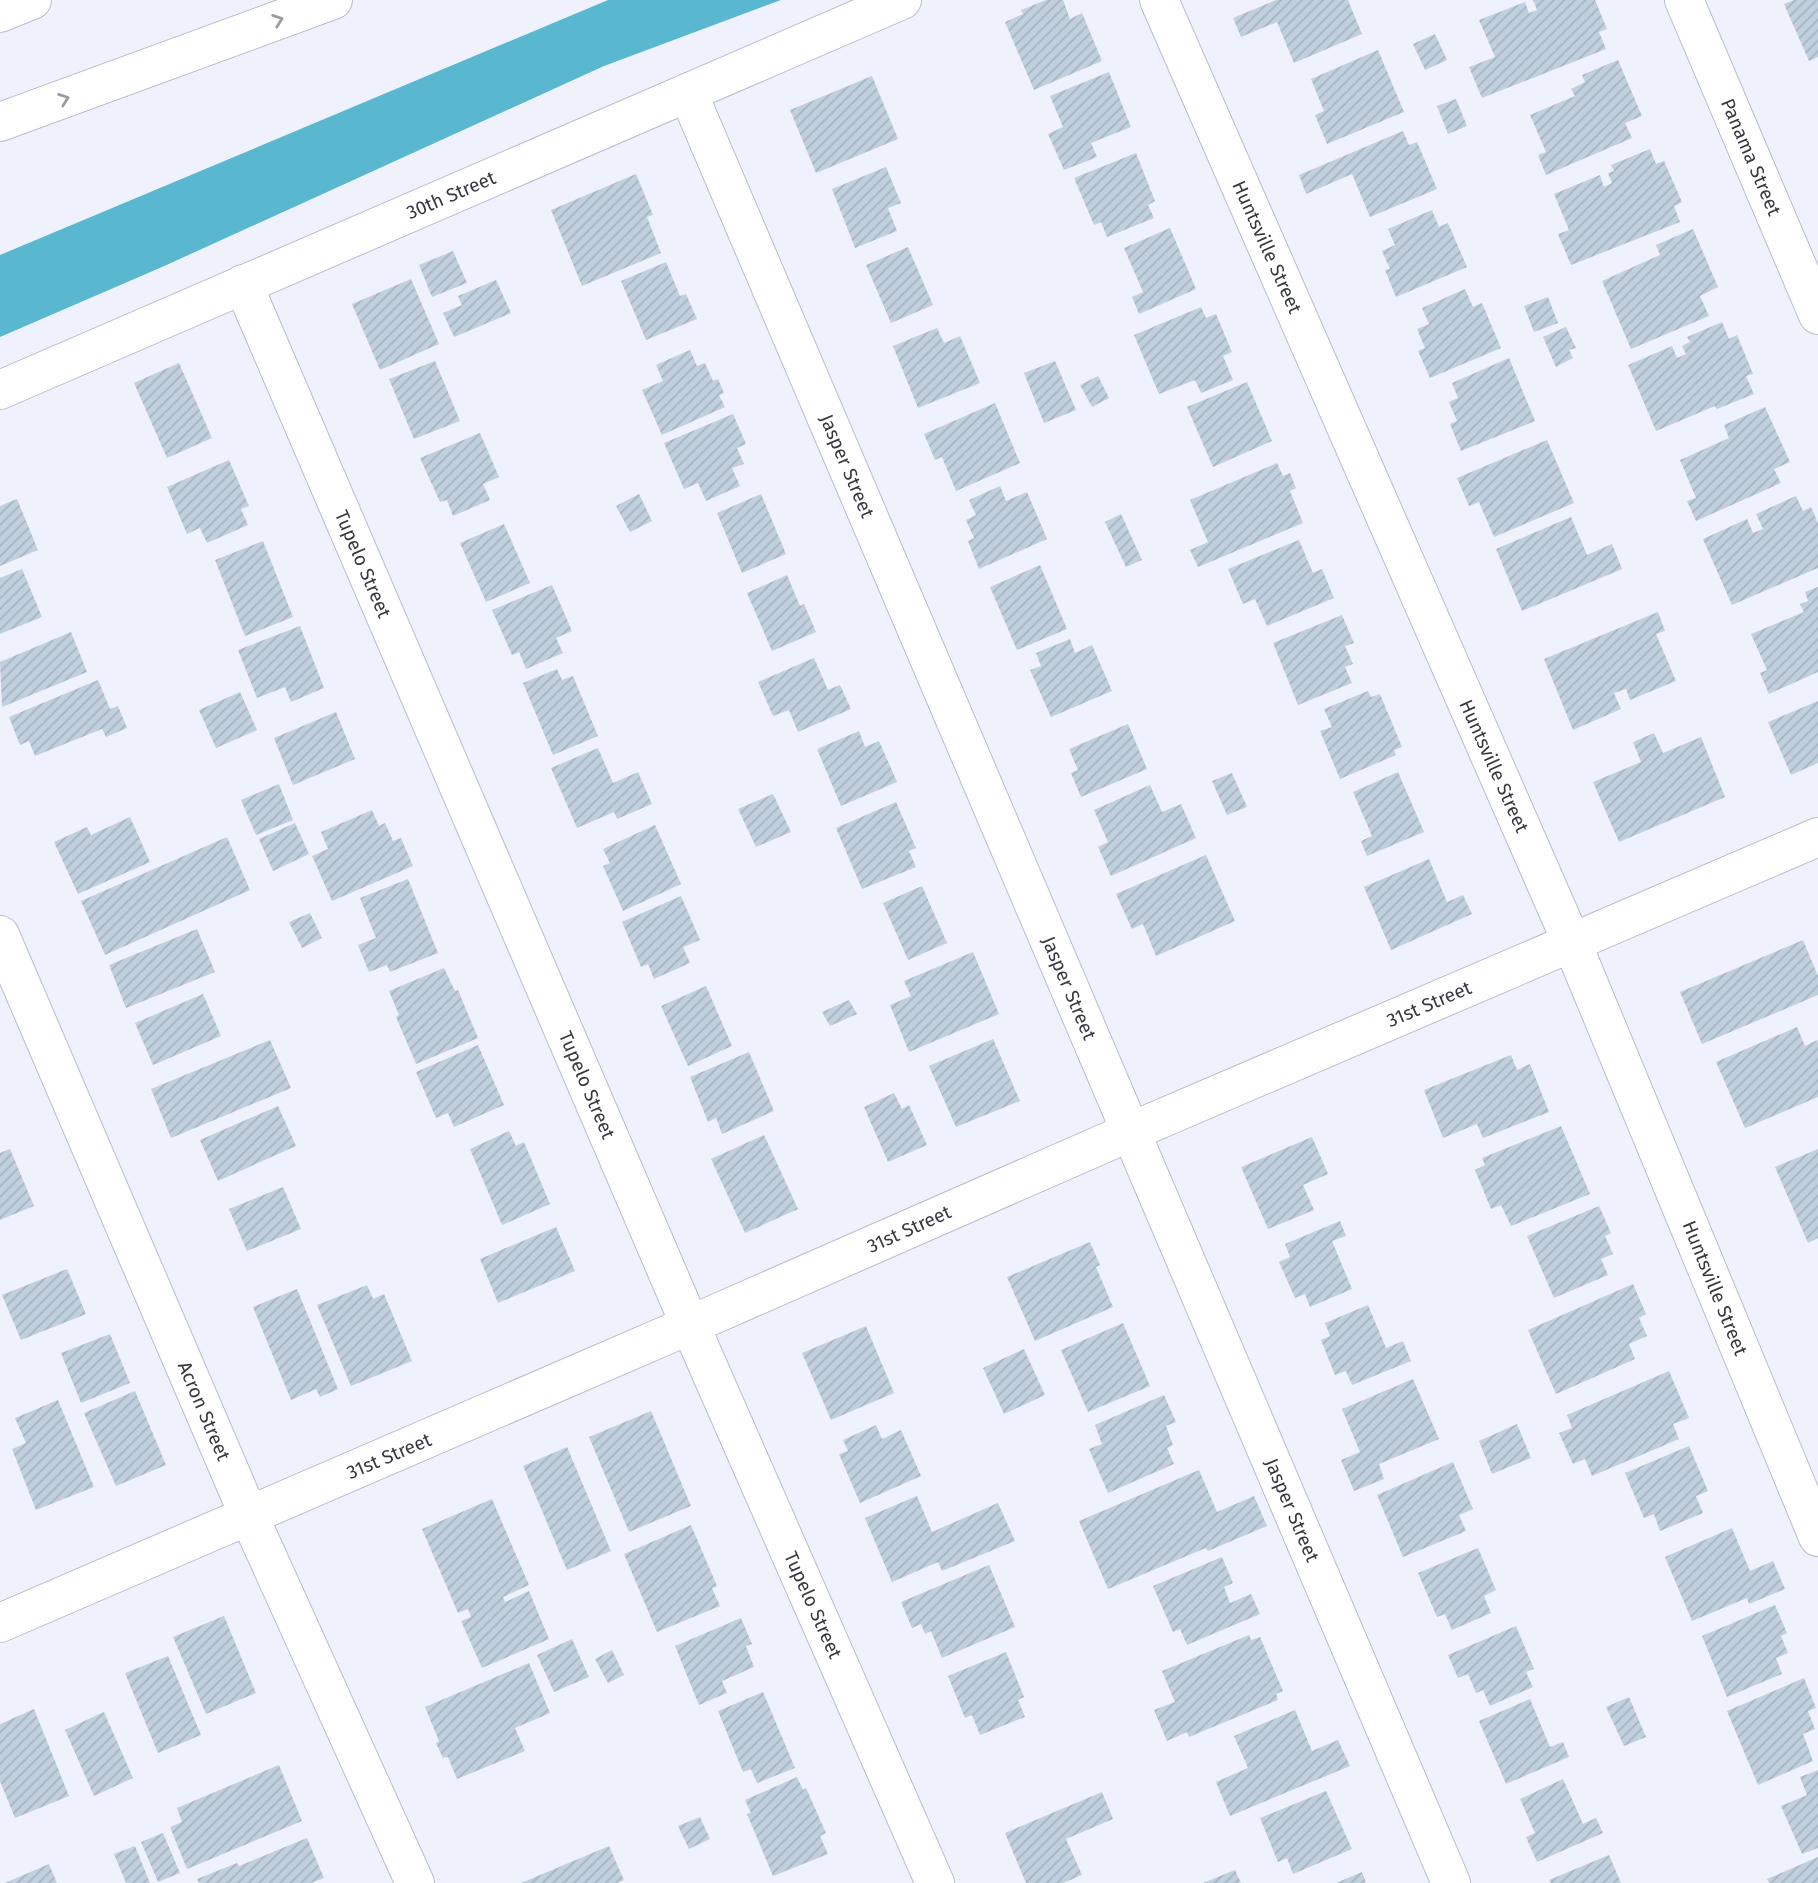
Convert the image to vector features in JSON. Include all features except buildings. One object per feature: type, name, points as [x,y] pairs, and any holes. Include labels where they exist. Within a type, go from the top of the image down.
[{"type":"main road","points":[[0,13],[32,0]]},
{"type":"main road","points":[[0,122],[333,0]]},
{"type":"main road","name":"30th Street","points":[[0,390],[902,0]]},
{"type":"main road","name":"Huntsville Street","points":[[1159,0],[1572,943],[1818,1537]]},
{"type":"main road","name":"Panama Street","points":[[1684,0],[1818,314]]},
{"type":"main road","name":"Jasper Street","points":[[688,93],[1451,1883]]},
{"type":"main road","name":"Tupelo Street","points":[[243,284],[690,1325],[934,1883]]},
{"type":"main road","name":"31st Street","points":[[0,1623],[1130,1132],[1818,837]]},
{"type":"main road","name":"Acron Street","points":[[0,935],[249,1516],[415,1883]]},
{"type":"water","points":[[608,0],[781,0],[604,66],[162,267],[0,337],[0,255]]}]
